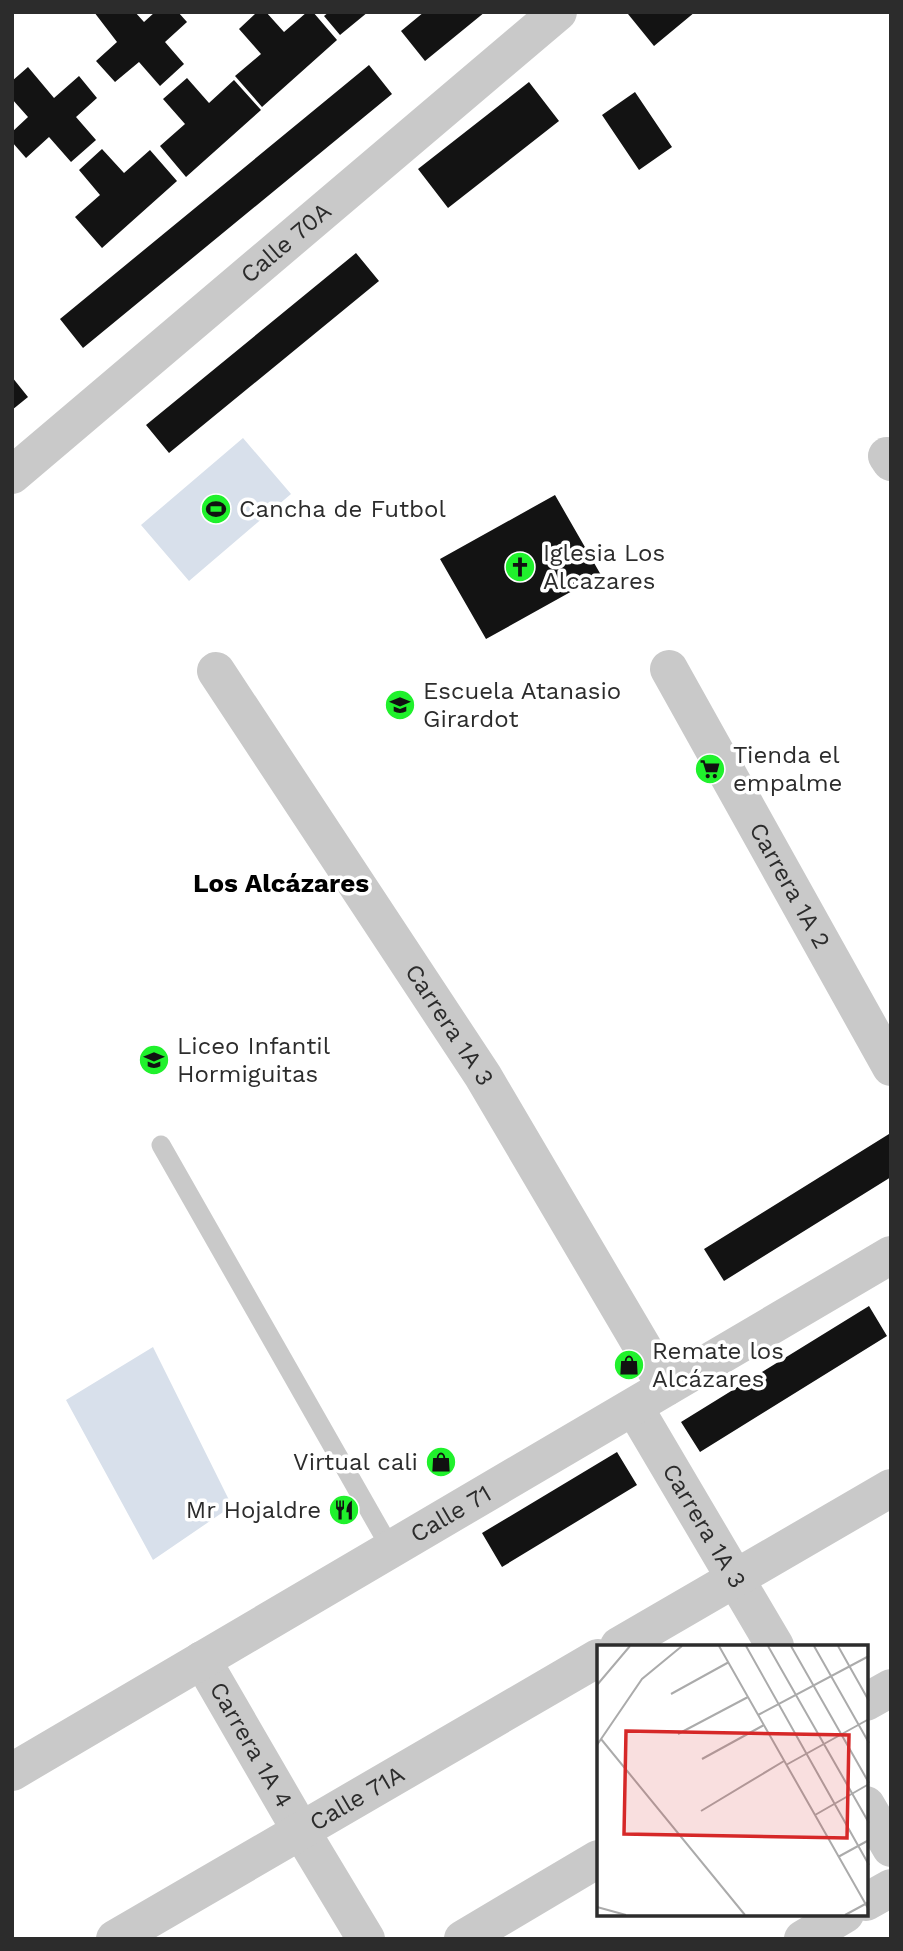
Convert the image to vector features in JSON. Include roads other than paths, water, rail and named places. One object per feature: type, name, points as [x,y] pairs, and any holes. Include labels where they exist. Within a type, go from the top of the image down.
[{"type":"street","name":"Calle 70A","points":[[12,475],[558,12]]},
{"type":"street","name":"Carrera 1A 2","points":[[669,669],[891,1067]]},
{"type":"street","name":"Carrera 1A 3","points":[[216,671],[483,1076],[666,1387]]},
{"type":"street","name":"Calle 71","points":[[12,1772],[891,1255]]},
{"type":"street","name":"Carrera 1A 3","points":[[634,1407],[774,1645]]},
{"type":"street","points":[[621,1645],[891,1488]]},
{"type":"street","name":"Calle 71A","points":[[115,1939],[597,1659]]},
{"type":"street","name":"Carrera 1A 4","points":[[202,1660],[300,1831],[366,1939]]},
{"type":"street","points":[[868,1701],[891,1688]]},
{"type":"street","points":[[868,1809],[891,1849]]},
{"type":"street","points":[[463,1939],[597,1860]]},
{"type":"street","points":[[868,1901],[891,1888]]},
{"type":"street","points":[[803,1939],[842,1916]]},
{"type":"lane","points":[[161,1145],[391,1549]]},
{"type":"place","name":"Cancha de Futbol","points":[[216,509]]},
{"type":"place","name":"Iglesia Los Alcazares","points":[[520,567]]},
{"type":"place","name":"Escuela Atanasio Girardot","points":[[400,705]]},
{"type":"place","name":"Tienda el empalme","points":[[710,769]]},
{"type":"place","name":"Liceo Infantil Hormiguitas","points":[[154,1060]]},
{"type":"place","name":"Remate los Alcázares","points":[[629,1365]]},
{"type":"place","name":"Virtual cali","points":[[441,1462]]},
{"type":"place","name":"Mr Hojaldre","points":[[344,1510]]},
{"type":"district","name":"Los Alcázares","points":[[281,883]]}]
